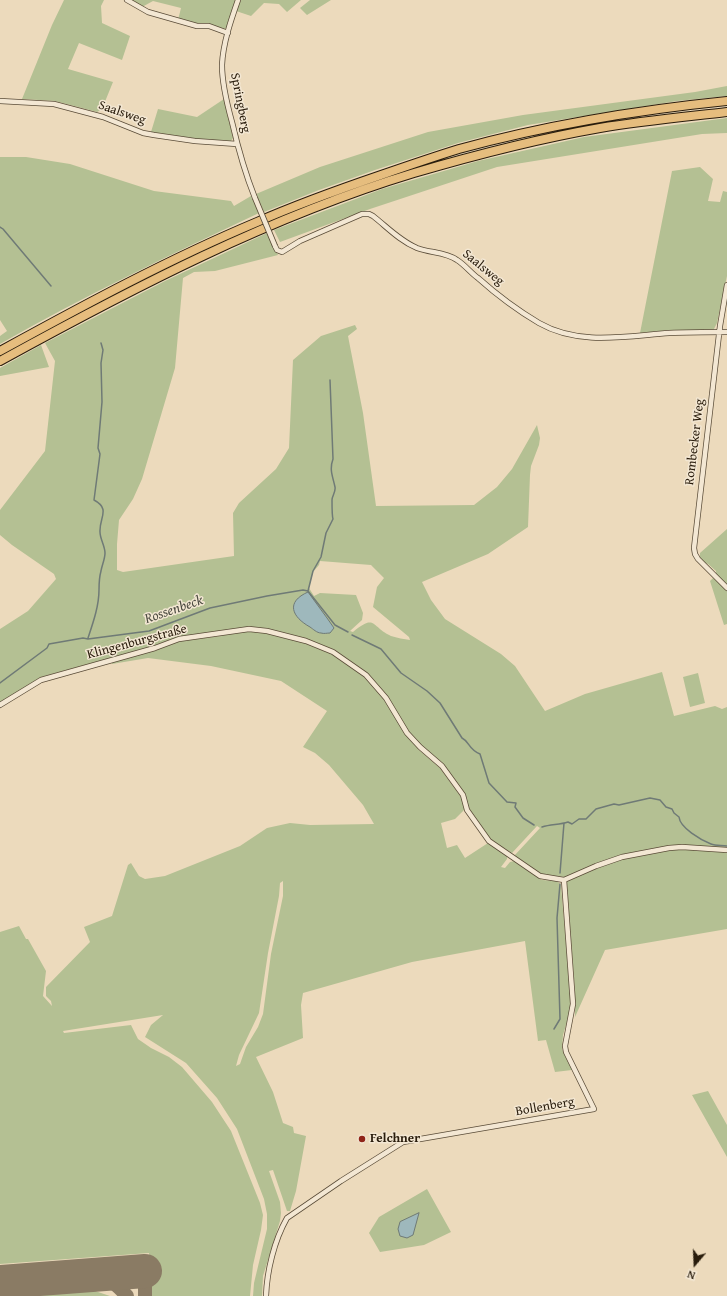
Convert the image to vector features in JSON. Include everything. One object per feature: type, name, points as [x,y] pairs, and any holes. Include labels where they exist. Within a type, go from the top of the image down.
[{"type":"highway","points":[[0,351],[115,289],[204,246],[259,221],[358,183],[457,150],[514,135],[658,109],[727,101]]},
{"type":"highway","points":[[0,361],[214,250],[297,215],[412,174],[516,146],[598,129],[727,112]]},
{"type":"street","points":[[127,0],[148,12],[197,26],[209,26],[228,33]]},
{"type":"street","name":"Springberg","points":[[237,143],[223,81],[222,65],[228,33],[238,0]]},
{"type":"street","name":"Saalsweg","points":[[0,101],[54,104],[102,117],[143,133],[154,135],[195,141],[237,143],[246,177],[277,250],[282,252],[300,241],[334,226],[362,214],[369,214],[408,243],[418,248],[457,260],[507,302],[530,318],[551,329],[580,337],[727,332]]},
{"type":"street","name":"Rombecker Weg","points":[[727,285],[719,332],[694,548],[698,559],[727,588]]},
{"type":"street","name":"Klingenburgstraße","points":[[0,705],[41,680],[155,648],[179,639],[249,629],[267,631],[306,641],[333,652],[366,675],[386,698],[407,733],[420,747],[442,766],[463,795],[467,810],[489,841],[540,876],[564,880]]},
{"type":"street","points":[[564,880],[608,862],[675,847],[727,850]]},
{"type":"street","name":"Bollenberg","points":[[266,1296],[268,1272],[282,1226],[287,1218],[341,1181],[403,1142],[594,1109],[566,1052],[565,1046],[573,1004],[564,880]]},
{"type":"green space","points":[[64,0],[104,0],[101,6],[102,23],[130,36],[122,60],[79,43],[68,69],[113,82],[102,109],[97,112],[55,101],[22,99],[52,25]]},
{"type":"green space","points":[[131,0],[236,0],[228,27],[224,29],[178,20],[181,8],[153,1],[142,7]]},
{"type":"green space","points":[[241,0],[301,0],[287,12],[279,4],[264,3],[251,16],[236,11]]},
{"type":"green space","points":[[310,0],[331,0],[307,15],[300,8]]},
{"type":"green space","points":[[727,86],[727,96],[677,101],[528,125],[458,143],[375,170],[264,212],[256,194],[320,167],[428,132],[523,115],[695,92]]},
{"type":"green space","points":[[224,99],[233,138],[231,141],[197,139],[151,132],[158,109],[197,117]]},
{"type":"green space","points":[[727,118],[727,133],[702,134],[497,167],[370,209],[280,242],[274,230],[382,189],[478,161],[584,137]]},
{"type":"green space","points":[[0,157],[26,157],[70,164],[154,191],[231,201],[234,206],[251,196],[259,213],[96,292],[0,344],[0,336],[7,331],[0,320]]},
{"type":"green space","points":[[700,167],[713,179],[708,201],[720,202],[723,191],[727,192],[727,276],[717,323],[713,331],[671,330],[640,333],[672,171]]},
{"type":"green space","points":[[267,233],[278,255],[215,271],[194,272],[183,278],[175,368],[142,479],[133,499],[119,520],[117,570],[123,572],[234,556],[233,513],[239,503],[276,469],[289,448],[293,360],[321,336],[355,325],[357,329],[348,336],[363,413],[376,506],[474,505],[497,487],[512,469],[537,425],[540,438],[531,466],[528,527],[488,554],[422,582],[431,600],[445,619],[501,654],[515,666],[545,711],[585,694],[662,672],[674,716],[715,706],[722,709],[727,707],[727,929],[605,950],[575,1017],[575,991],[566,877],[544,876],[514,856],[540,828],[537,826],[512,853],[490,840],[478,825],[443,765],[421,747],[418,749],[440,768],[461,797],[465,809],[455,819],[441,823],[447,848],[457,845],[465,858],[488,843],[507,855],[507,859],[501,867],[505,868],[510,862],[514,861],[542,880],[557,881],[561,885],[570,991],[570,1012],[563,1035],[562,1049],[572,1070],[555,1072],[546,1040],[538,1041],[525,941],[412,962],[303,993],[301,1005],[303,1038],[256,1057],[273,1092],[283,1123],[293,1127],[294,1133],[306,1136],[296,1191],[290,1211],[287,1211],[273,1170],[269,1171],[280,1202],[281,1213],[280,1221],[263,1276],[262,1296],[253,1296],[254,1283],[267,1229],[267,1214],[264,1199],[237,1129],[217,1098],[186,1063],[145,1037],[151,1025],[163,1015],[63,1031],[64,1033],[131,1025],[138,1039],[151,1048],[169,1057],[182,1067],[212,1102],[231,1131],[260,1203],[263,1215],[253,1265],[250,1296],[151,1296],[152,1288],[149,1253],[0,1264],[0,932],[19,926],[46,971],[43,996],[52,1006],[51,1001],[46,996],[46,987],[90,942],[84,927],[112,916],[128,865],[131,863],[139,876],[145,879],[165,876],[240,846],[267,828],[290,823],[310,825],[374,824],[363,805],[329,765],[315,753],[303,747],[327,711],[281,681],[211,666],[148,658],[112,664],[112,662],[155,650],[180,641],[221,636],[219,632],[155,646],[41,677],[0,703],[0,629],[28,611],[56,579],[54,574],[0,535],[0,510],[45,451],[55,361],[45,343],[165,281]],"holes":[[[320,561],[371,565],[384,578],[377,587],[373,607],[409,637],[410,640],[391,636],[370,623],[360,626],[353,632],[350,631],[362,620],[363,613],[356,595],[320,593],[314,596],[309,588],[313,572],[319,565]],[[283,881],[283,896],[271,954],[263,1014],[258,1027],[246,1047],[240,1064],[236,1066],[239,1055],[259,1013],[280,883]]]},
{"type":"green space","points":[[41,345],[49,367],[0,376],[0,368]]},
{"type":"green space","points":[[727,529],[727,585],[716,575],[716,571],[705,563],[700,557],[700,553]]},
{"type":"green space","points":[[713,578],[727,590],[727,624],[724,625],[710,581]]},
{"type":"green space","points":[[698,673],[705,703],[690,707],[683,677]]},
{"type":"green space","points":[[708,1091],[727,1125],[727,1157],[692,1095]]},
{"type":"green space","points":[[427,1189],[451,1232],[424,1245],[380,1252],[369,1233],[379,1217]]},
{"type":"green space","points":[[95,1291],[110,1296],[32,1296]]},
{"type":"water","points":[[308,592],[334,628],[330,633],[317,632],[299,619],[295,614],[294,605],[296,600]]},
{"type":"water","points":[[419,1213],[413,1235],[407,1238],[400,1236],[398,1229],[400,1222]]},
{"type":"waterway","points":[[0,227],[51,286]]},
{"type":"waterway","points":[[88,638],[97,608],[100,576],[105,558],[100,532],[103,510],[99,503],[94,500],[100,454],[98,448],[102,402],[101,363],[103,350],[101,343]]},
{"type":"waterway","points":[[308,591],[313,571],[321,557],[326,533],[333,519],[332,500],[335,489],[331,470],[333,459],[330,380]]},
{"type":"waterway","name":"Rossenbeck","points":[[0,683],[47,648],[49,644],[83,638],[88,639],[149,631],[210,608],[303,590],[308,591],[335,625],[348,632]]},
{"type":"waterway","name":"Rossenbeck","points":[[352,635],[381,649],[401,673],[427,691],[440,703],[462,738],[473,750],[480,754],[489,783],[507,802],[516,803],[515,807],[523,818],[534,825]]},
{"type":"waterway","name":"Rossenbeck","points":[[542,827],[568,822],[572,824],[579,819],[586,819],[596,809],[614,804],[619,805],[650,798],[660,800],[666,807],[672,809],[679,817],[683,825],[697,837],[713,845],[727,846]]},
{"type":"waterway","points":[[560,873],[564,823]]},
{"type":"waterway","points":[[554,1029],[560,1019],[557,918],[560,884]]},
{"type":"taxiway","points":[[145,1271],[145,1296]]},
{"type":"taxiway","points":[[92,1275],[107,1279],[120,1288],[127,1296]]},
{"type":"runway","points":[[0,1282],[145,1271]]},
{"type":"place","name":"Felchner","points":[[362,1139]]}]
